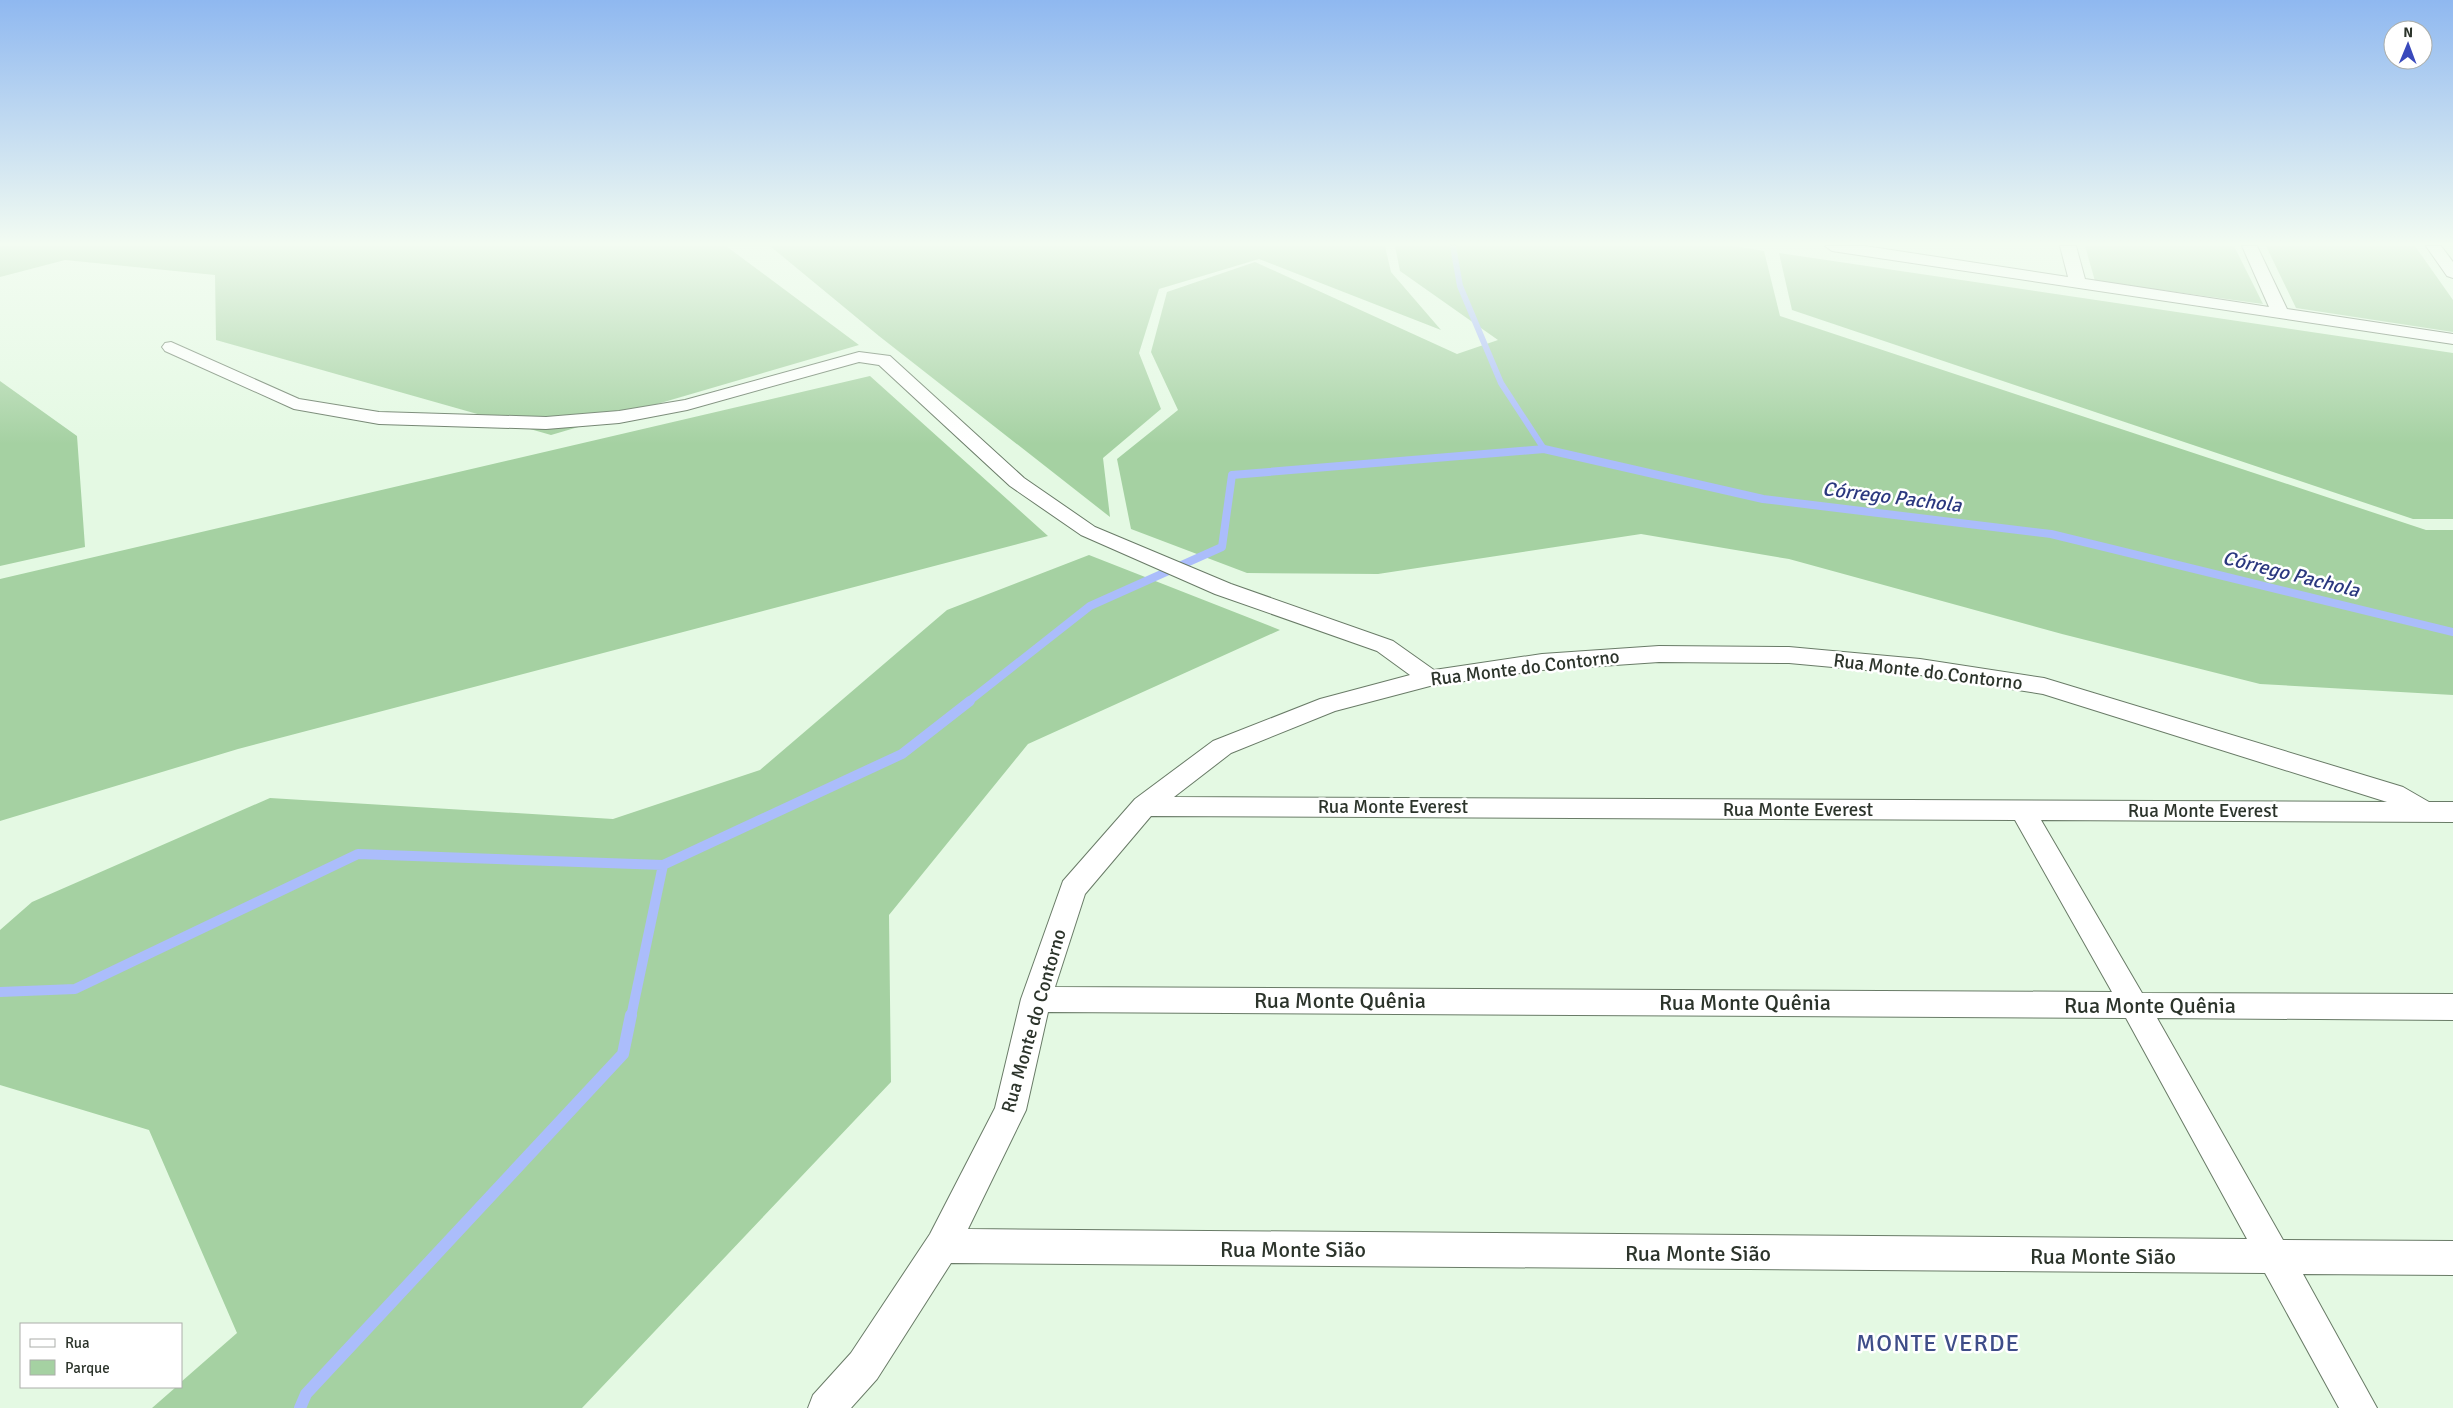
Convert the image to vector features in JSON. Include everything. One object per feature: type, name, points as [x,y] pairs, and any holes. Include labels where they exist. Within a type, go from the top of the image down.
[{"type":"street","points":[[2265,312],[2453,339]]},
{"type":"street","points":[[171,347],[294,404],[379,418],[546,423],[619,417],[687,405],[859,357],[884,360],[1017,482],[1088,531],[1223,589],[1385,646],[1430,678]]},
{"type":"street","name":"Rua Monte do Contorno","points":[[826,1408],[864,1366],[942,1246],[1010,1110],[1036,999],[1073,890],[1144,806],[1222,747],[1328,705],[1430,678],[1542,662],[1659,654],[1789,656],[1920,667],[2044,686],[2394,794],[2426,812]]},
{"type":"street","name":"Rua Monte Everest","points":[[1144,806],[2453,812]]},
{"type":"street","points":[[2023,811],[2134,1004],[2359,1408]]},
{"type":"street","name":"Rua Monte Quênia","points":[[1036,999],[2453,1006]]},
{"type":"street","name":"Rua Monte Sião","points":[[942,1246],[2453,1258]]},
{"type":"green space","points":[[216,312],[814,312],[859,345],[551,435],[216,340]]},
{"type":"green space","points":[[850,312],[1152,312],[1139,353],[1161,409],[1103,458],[1110,517]]},
{"type":"green space","points":[[1162,312],[1364,312],[1457,354],[1498,340],[1458,312],[1779,312],[1780,316],[2426,530],[2453,530],[2453,695],[2260,684],[2062,634],[1789,559],[1641,534],[1378,574],[1247,573],[1131,529],[1117,459],[1178,410],[1151,352]]},
{"type":"green space","points":[[1394,312],[1425,312],[1441,330]]},
{"type":"green space","points":[[1797,312],[2175,312],[2453,353],[2453,519],[2413,519]]},
{"type":"green space","points":[[2320,312],[2453,312],[2453,332]]},
{"type":"green space","points":[[870,376],[1048,536],[238,749],[0,821],[0,579]]},
{"type":"green space","points":[[0,381],[77,436],[85,547],[0,566]]},
{"type":"green space","points":[[1089,555],[1280,630],[1028,744],[889,915],[891,1082],[582,1408],[152,1408],[175,1388],[182,1388],[182,1381],[237,1333],[149,1130],[0,1085],[0,930],[32,902],[270,798],[613,819],[760,770],[947,610]]},
{"type":"waterway","name":"Córrego Pachola","points":[[1471,312],[1501,383],[1544,449]]},
{"type":"waterway","points":[[968,702],[1090,606],[1222,547],[1232,475],[1544,449]]},
{"type":"waterway","name":"Córrego Pachola","points":[[1544,449],[1763,499],[2051,534],[2453,632]]},
{"type":"waterway","name":"Córrego Pachola","points":[[1536,450],[1547,450]]},
{"type":"waterway","points":[[663,865],[902,754],[970,701]]},
{"type":"waterway","points":[[0,992],[75,989],[358,854],[663,865]]},
{"type":"waterway","points":[[631,1017],[663,865]]},
{"type":"waterway","points":[[300,1408],[306,1394],[623,1054],[631,1015]]},
{"type":"district","name":"MONTE VERDE","points":[[1938,1343]]}]
